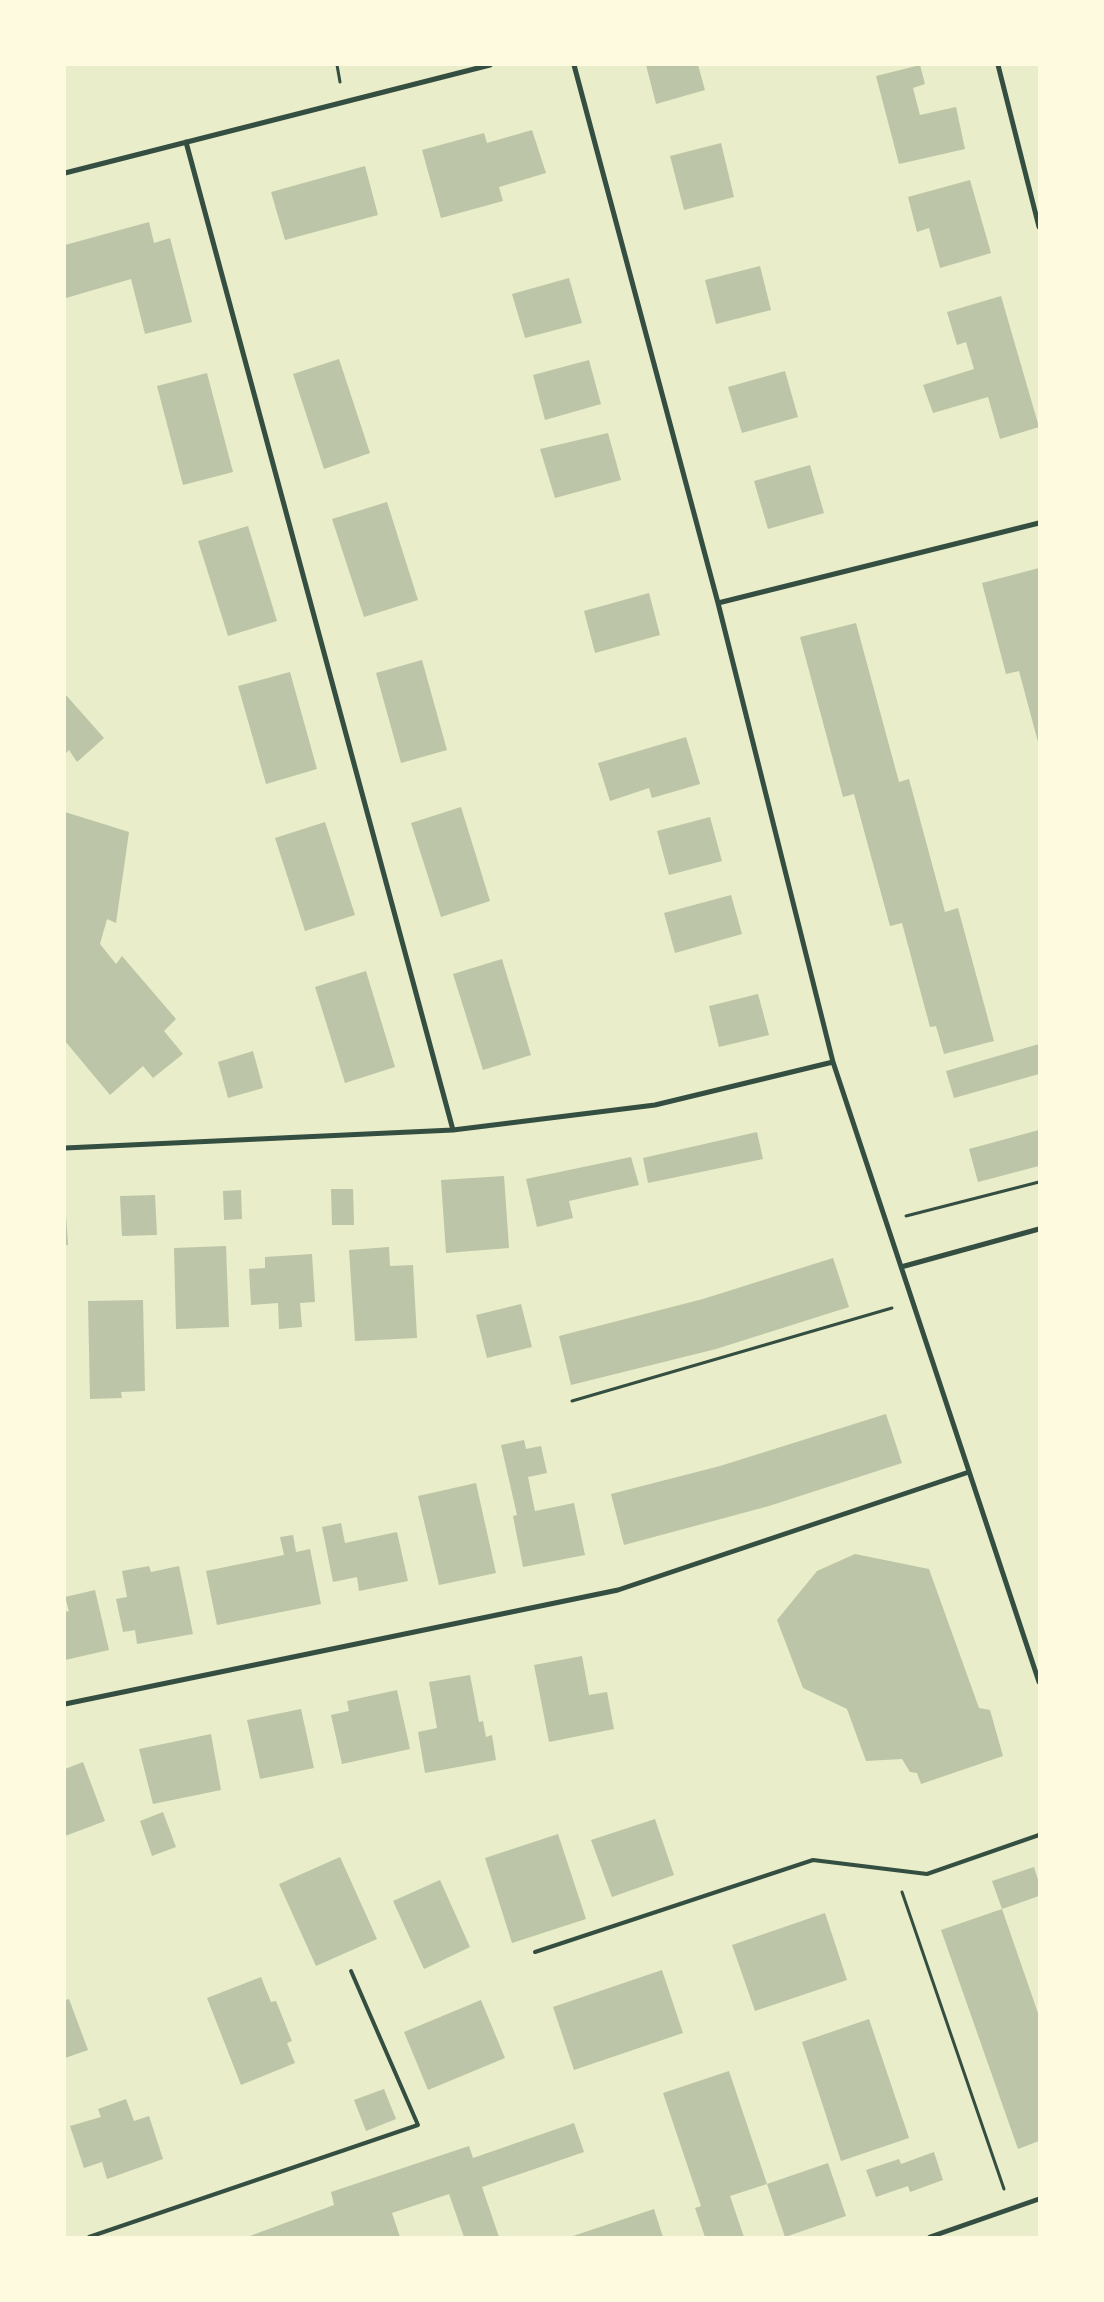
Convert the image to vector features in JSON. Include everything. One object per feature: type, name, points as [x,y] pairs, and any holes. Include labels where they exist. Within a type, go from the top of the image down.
[{"type":"street","points":[[65,172],[490,65]]},
{"type":"street","points":[[574,65],[718,603],[833,1062],[1039,1682]]},
{"type":"street","points":[[998,65],[1039,227]]},
{"type":"street","points":[[186,142],[453,1130]]},
{"type":"street","points":[[718,603],[1039,523]]},
{"type":"street","points":[[65,1148],[453,1130],[655,1106],[833,1062]]},
{"type":"street","points":[[900,1267],[1039,1229]]},
{"type":"street","points":[[65,1704],[618,1590],[969,1472]]},
{"type":"street","points":[[930,2237],[1039,2199]]},
{"type":"lane","points":[[535,1952],[813,1860],[927,1874],[1039,1835]]},
{"type":"lane","points":[[89,2237],[418,2125],[351,1971]]},
{"type":"path","points":[[886,1221],[1039,1182]]},
{"type":"path","points":[[572,1401],[912,1302]]},
{"type":"path","points":[[895,1870],[1010,2209]]},
{"type":"building","points":[[646,65],[698,65],[705,90],[656,104]]},
{"type":"building","points":[[920,65],[925,84],[913,88],[920,115],[956,107],[965,149],[899,164],[876,76]]},
{"type":"building","points":[[532,130],[546,173],[499,187],[503,201],[441,218],[422,150],[484,133],[487,143]]},
{"type":"building","points":[[721,143],[734,197],[684,210],[670,156]]},
{"type":"building","points":[[365,166],[378,215],[285,240],[271,192]]},
{"type":"building","points":[[970,180],[991,253],[940,268],[929,228],[917,232],[908,197]]},
{"type":"building","points":[[149,222],[154,243],[170,238],[192,322],[145,334],[131,279],[66,298],[65,245]]},
{"type":"building","points":[[760,266],[771,310],[716,324],[705,280]]},
{"type":"building","points":[[569,278],[582,323],[525,338],[512,294]]},
{"type":"building","points":[[1001,296],[1039,427],[1000,439],[988,397],[933,413],[923,385],[974,369],[966,342],[957,345],[947,312]]},
{"type":"building","points":[[339,359],[370,453],[324,469],[293,374]]},
{"type":"building","points":[[589,360],[601,404],[545,420],[533,375]]},
{"type":"building","points":[[785,371],[798,417],[742,433],[728,387]]},
{"type":"building","points":[[207,373],[233,472],[183,485],[157,386]]},
{"type":"building","points":[[608,433],[621,480],[555,498],[540,449]]},
{"type":"building","points":[[810,465],[824,513],[768,529],[754,481]]},
{"type":"building","points":[[387,502],[418,600],[364,617],[332,519]]},
{"type":"building","points":[[248,526],[277,621],[228,636],[198,541]]},
{"type":"building","points":[[1039,568],[1038,742],[1019,671],[1006,674],[982,583]]},
{"type":"building","points":[[649,593],[660,635],[595,653],[584,611]]},
{"type":"building","points":[[856,623],[899,782],[909,779],[945,912],[958,908],[994,1041],[944,1054],[936,1026],[930,1027],[902,923],[890,926],[854,794],[843,797],[800,637]]},
{"type":"building","points":[[422,660],[447,750],[401,763],[376,673]]},
{"type":"building","points":[[290,672],[317,769],[266,784],[238,686]]},
{"type":"building","points":[[65,694],[104,738],[77,762],[69,750],[65,754]]},
{"type":"building","points":[[686,737],[700,784],[652,798],[649,788],[610,801],[598,763]]},
{"type":"building","points":[[461,807],[490,901],[441,917],[411,823]]},
{"type":"building","points":[[65,812],[129,832],[116,923],[107,919],[100,944],[116,964],[122,956],[176,1019],[164,1031],[183,1054],[153,1078],[143,1066],[110,1095],[65,1041]]},
{"type":"building","points":[[710,817],[722,861],[669,875],[657,831]]},
{"type":"building","points":[[325,822],[355,915],[305,931],[275,838]]},
{"type":"building","points":[[731,895],[742,934],[675,953],[664,913]]},
{"type":"building","points":[[502,959],[531,1055],[483,1070],[453,974]]},
{"type":"building","points":[[366,971],[395,1067],[345,1083],[315,987]]},
{"type":"building","points":[[758,994],[769,1035],[719,1047],[709,1006]]},
{"type":"building","points":[[1039,1044],[1039,1074],[954,1098],[946,1071]]},
{"type":"building","points":[[253,1051],[263,1088],[228,1098],[218,1062]]},
{"type":"building","points":[[1039,1130],[1039,1166],[978,1182],[969,1149]]},
{"type":"building","points":[[757,1132],[763,1159],[648,1183],[643,1158]]},
{"type":"building","points":[[631,1157],[639,1185],[569,1201],[573,1218],[537,1227],[526,1179]]},
{"type":"building","points":[[504,1176],[509,1248],[446,1253],[441,1180]]},
{"type":"building","points":[[331,1189],[353,1189],[354,1225],[332,1225]]},
{"type":"building","points":[[241,1190],[242,1219],[224,1220],[223,1191]]},
{"type":"building","points":[[155,1195],[157,1235],[122,1236],[120,1196]]},
{"type":"building","points":[[66,1215],[68,1245],[65,1245]]},
{"type":"building","points":[[226,1246],[229,1327],[176,1329],[174,1248]]},
{"type":"building","points":[[389,1247],[390,1266],[413,1265],[417,1338],[355,1341],[349,1250]]},
{"type":"building","points":[[312,1254],[315,1302],[300,1303],[302,1327],[279,1329],[278,1303],[251,1305],[249,1269],[265,1268],[265,1257]]},
{"type":"building","points":[[833,1258],[849,1307],[716,1349],[571,1385],[559,1336],[703,1299]]},
{"type":"building","points":[[143,1300],[145,1391],[121,1392],[122,1398],[90,1399],[88,1301]]},
{"type":"building","points":[[521,1304],[532,1347],[487,1358],[476,1315]]},
{"type":"building","points":[[886,1414],[902,1463],[769,1506],[624,1545],[611,1494],[720,1466]]},
{"type":"building","points":[[524,1440],[526,1449],[541,1446],[547,1473],[528,1477],[535,1511],[574,1503],[585,1555],[523,1567],[513,1516],[517,1515],[501,1445]]},
{"type":"building","points":[[476,1483],[496,1573],[439,1585],[418,1496]]},
{"type":"building","points":[[341,1523],[345,1543],[397,1532],[408,1581],[359,1591],[357,1577],[333,1582],[322,1527]]},
{"type":"building","points":[[293,1535],[296,1552],[310,1549],[321,1604],[217,1625],[206,1571],[284,1555],[280,1537]]},
{"type":"building","points":[[855,1554],[929,1569],[979,1708],[990,1710],[1003,1756],[921,1784],[917,1773],[910,1772],[902,1759],[866,1761],[847,1709],[803,1688],[777,1620],[817,1571]]},
{"type":"building","points":[[149,1566],[151,1572],[179,1566],[193,1634],[137,1644],[135,1630],[123,1632],[116,1599],[127,1597],[122,1571]]},
{"type":"building","points":[[95,1590],[109,1650],[65,1660],[65,1612],[69,1611],[65,1597]]},
{"type":"building","points":[[582,1656],[589,1695],[607,1692],[614,1729],[549,1742],[534,1665]]},
{"type":"building","points":[[470,1675],[479,1722],[483,1721],[486,1737],[492,1735],[496,1760],[425,1773],[418,1732],[437,1728],[429,1682]]},
{"type":"building","points":[[397,1690],[410,1749],[342,1764],[331,1715],[349,1711],[347,1701]]},
{"type":"building","points":[[301,1709],[314,1768],[260,1779],[247,1720]]},
{"type":"building","points":[[211,1734],[221,1790],[153,1804],[139,1749]]},
{"type":"building","points":[[83,1762],[105,1821],[65,1836],[65,1769]]},
{"type":"building","points":[[163,1812],[176,1847],[152,1856],[140,1821]]},
{"type":"building","points":[[655,1819],[674,1875],[612,1897],[591,1840]]},
{"type":"building","points":[[558,1834],[586,1919],[512,1943],[485,1858]]},
{"type":"building","points":[[340,1857],[377,1939],[316,1966],[279,1884]]},
{"type":"building","points":[[1034,1867],[1039,1883],[1039,1896],[1002,1909],[992,1881]]},
{"type":"building","points":[[440,1880],[470,1947],[424,1969],[393,1901]]},
{"type":"building","points":[[1002,1909],[1039,2016],[1039,2141],[1018,2149],[941,1930]]},
{"type":"building","points":[[825,1913],[847,1980],[755,2011],[732,1945]]},
{"type":"building","points":[[662,1970],[683,2033],[574,2070],[553,2007]]},
{"type":"building","points":[[261,1977],[271,2002],[276,2001],[292,2041],[287,2043],[295,2063],[241,2085],[207,1998]]},
{"type":"building","points":[[69,1999],[88,2050],[65,2058],[65,2000]]},
{"type":"building","points":[[481,2000],[505,2058],[428,2090],[404,2032]]},
{"type":"building","points":[[869,2019],[909,2138],[841,2161],[802,2042]]},
{"type":"building","points":[[729,2071],[767,2184],[730,2196],[744,2237],[705,2237],[695,2208],[701,2206],[663,2093]]},
{"type":"building","points":[[384,2089],[396,2119],[366,2131],[354,2100]]},
{"type":"building","points":[[126,2099],[134,2121],[149,2116],[163,2159],[107,2179],[102,2162],[84,2168],[70,2126],[101,2117],[98,2109]]},
{"type":"building","points":[[574,2123],[584,2152],[482,2187],[499,2237],[464,2237],[449,2194],[392,2213],[400,2237],[247,2237],[334,2205],[331,2192],[469,2146],[473,2158]]},
{"type":"building","points":[[934,2152],[943,2180],[910,2192],[908,2186],[876,2197],[866,2170],[899,2159],[901,2164]]},
{"type":"building","points":[[828,2163],[846,2216],[785,2237],[767,2184]]},
{"type":"building","points":[[654,2209],[663,2237],[570,2237]]}]
